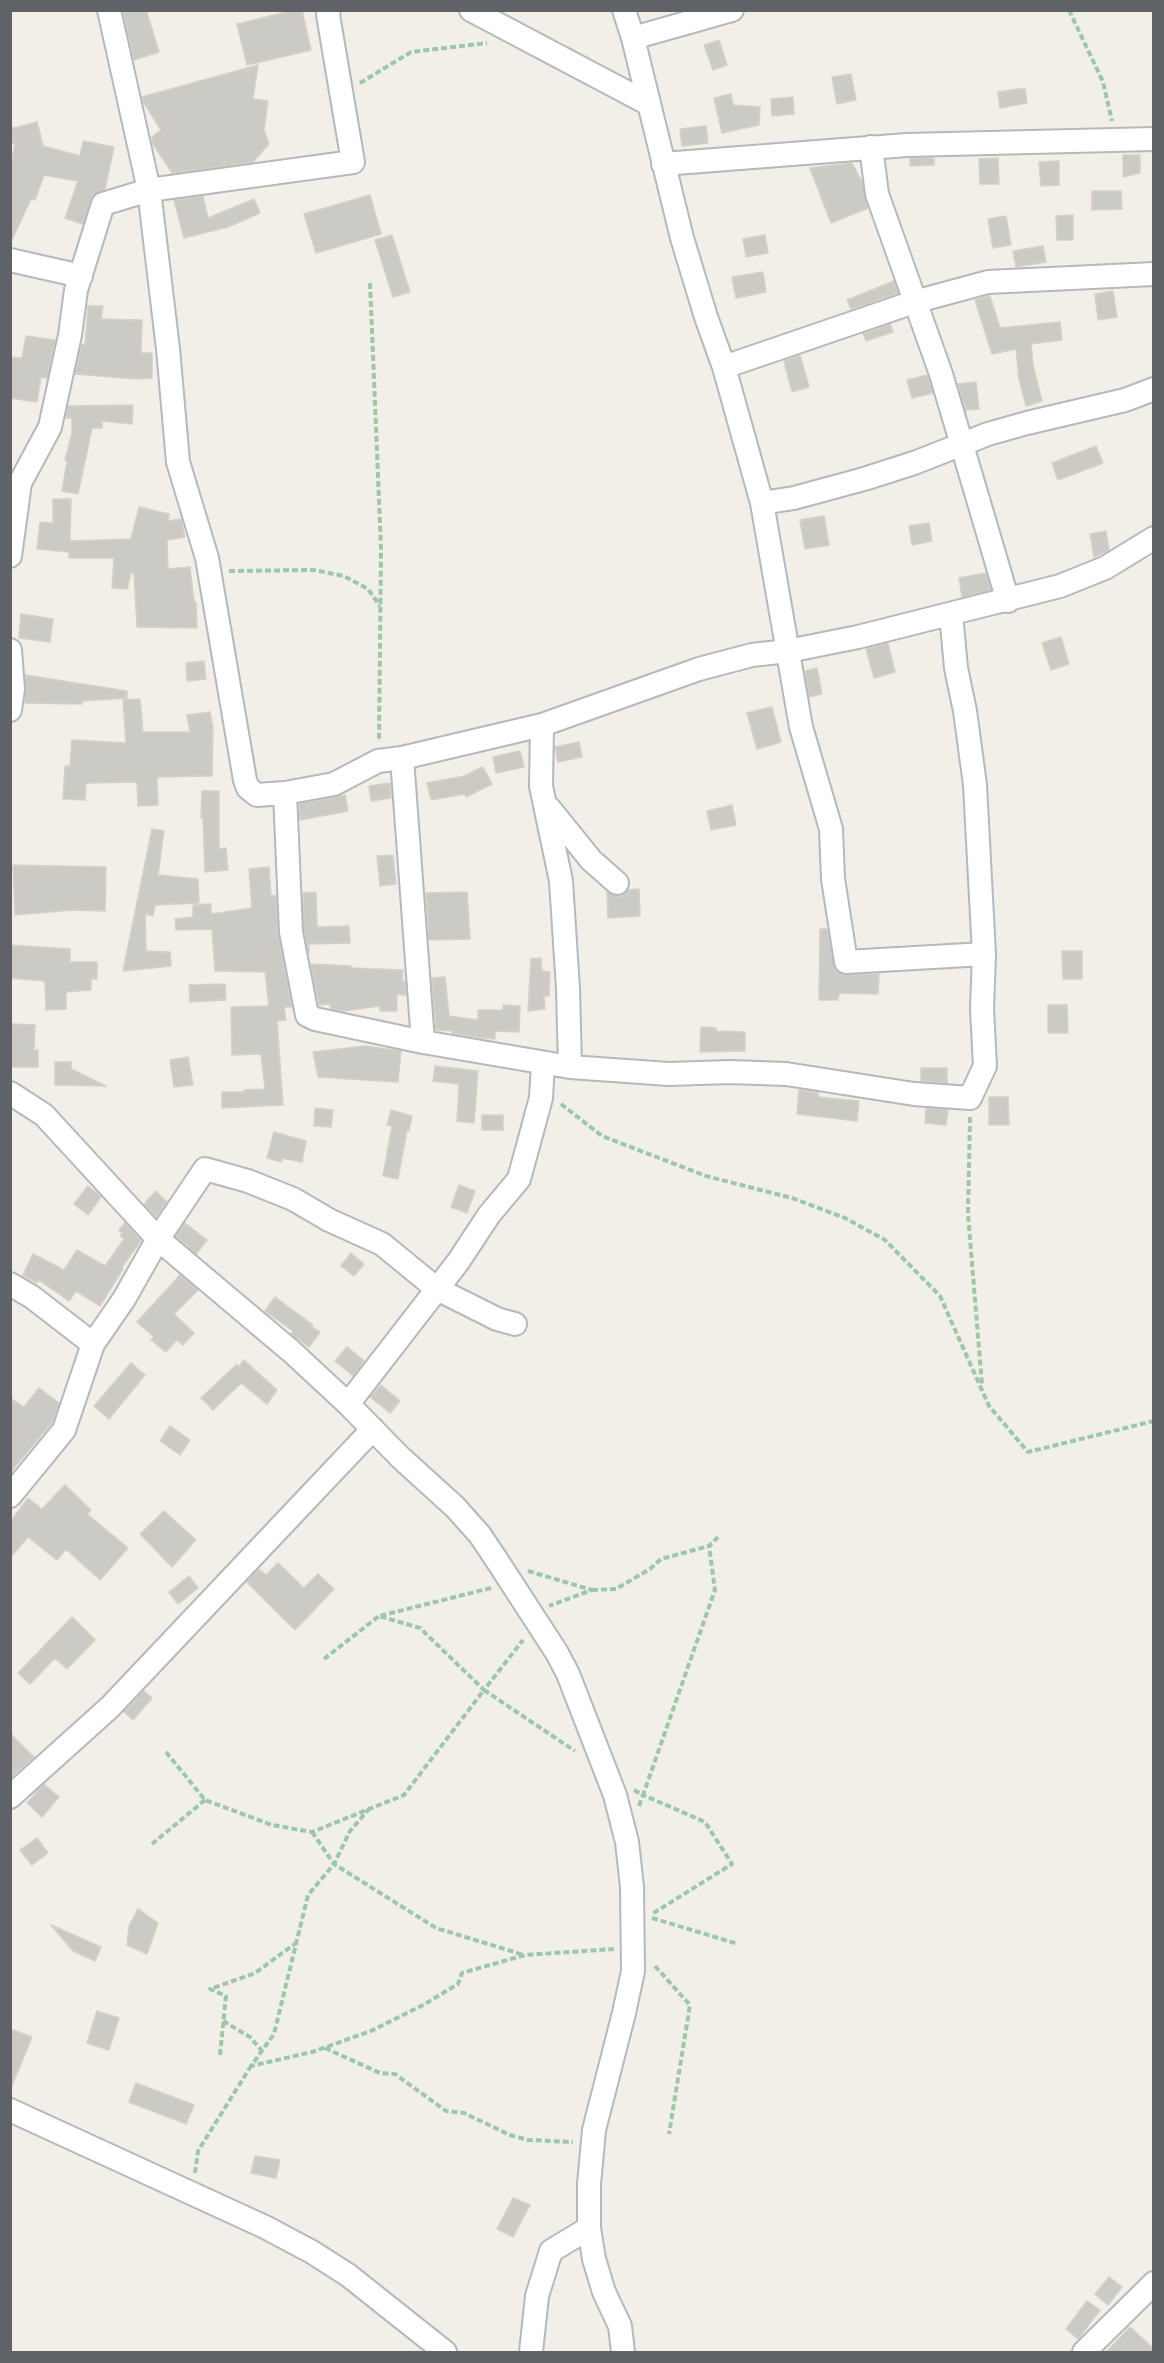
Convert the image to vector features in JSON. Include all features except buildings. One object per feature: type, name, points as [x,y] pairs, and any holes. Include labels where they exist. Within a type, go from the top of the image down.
[{"type":"street","points":[[110,10],[149,190],[168,350],[178,462],[209,573],[245,780],[248,788],[257,795],[285,793],[334,784],[378,761],[402,758],[542,725],[699,669],[752,655],[788,651],[1008,601],[1060,586],[1105,568],[1154,538]]},
{"type":"street","points":[[10,556],[20,483],[50,427],[70,335],[76,290],[103,204],[149,190],[353,162],[329,10]]},
{"type":"street","points":[[471,10],[647,103]]},
{"type":"street","points":[[624,10],[699,295],[724,367],[762,503],[801,727],[831,829],[833,879],[846,962],[984,954]]},
{"type":"street","points":[[633,38],[732,10]]},
{"type":"street","points":[[663,164],[810,154],[871,147],[1154,139]]},
{"type":"street","points":[[871,147],[877,194],[941,374],[1008,601]]},
{"type":"street","points":[[10,260],[81,276]]},
{"type":"street","points":[[724,367],[914,302],[988,282],[1154,274]]},
{"type":"street","points":[[762,503],[794,498],[864,479],[914,464],[961,445],[1027,423],[1114,404],[1154,389]]},
{"type":"street","points":[[285,793],[291,932],[307,1015],[339,1025],[423,1042],[570,1067],[659,1074],[786,1074],[914,1094],[970,1098],[985,1066],[982,1009],[984,954],[975,785],[965,711],[956,668],[951,614]]},
{"type":"street","points":[[10,650],[13,689],[10,710]]},
{"type":"street","points":[[542,725],[541,786],[561,881],[570,1067]]},
{"type":"street","points":[[402,758],[423,1042]]},
{"type":"street","points":[[544,802],[591,860],[617,884]]},
{"type":"street","points":[[348,1404],[437,1289],[489,1215],[519,1179],[541,1098],[543,1062]]},
{"type":"street","points":[[10,1093],[44,1115],[158,1239],[292,1352],[465,1518],[512,1582],[568,1674],[615,1795],[627,1842],[632,1887],[633,1971],[594,2130],[591,2151],[589,2228],[594,2259],[604,2292],[620,2326],[623,2352]]},
{"type":"street","points":[[10,1496],[64,1430],[93,1344],[124,1299],[158,1239],[205,1169],[248,1181],[292,1199],[329,1220],[382,1244],[437,1289],[497,1319],[515,1324]]},
{"type":"street","points":[[10,1284],[32,1297],[93,1344]]},
{"type":"street","points":[[10,1797],[110,1707],[373,1429]]},
{"type":"street","points":[[10,2110],[265,2227],[321,2257],[348,2274],[445,2352]]},
{"type":"street","points":[[531,2352],[537,2296],[551,2251],[589,2228]]},
{"type":"street","points":[[1084,2352],[1154,2283]]},
{"type":"path","points":[[1069,10],[1103,82],[1117,140]]},
{"type":"path","points":[[341,94],[411,52],[490,42]]},
{"type":"path","points":[[370,283],[381,548],[378,761]]},
{"type":"path","points":[[209,573],[283,569],[314,570],[344,576],[368,589],[380,607]]},
{"type":"path","points":[[970,1098],[968,1214],[982,1390]]},
{"type":"path","points":[[555,1099],[602,1136],[706,1176],[792,1198],[845,1218],[885,1240],[940,1296],[990,1406],[1028,1452],[1154,1421]]},
{"type":"path","points":[[498,1562],[592,1590],[615,1589],[650,1569],[661,1559],[709,1546],[718,1537]]},
{"type":"path","points":[[627,1842],[715,1590],[709,1546]]},
{"type":"path","points":[[324,1659],[379,1616],[512,1582]]},
{"type":"path","points":[[166,1752],[205,1800],[272,1826],[312,1832],[404,1795],[484,1690],[534,1618],[592,1590]]},
{"type":"path","points":[[379,1616],[420,1628],[484,1690],[578,1753]]},
{"type":"path","points":[[606,1772],[643,1795],[705,1822],[732,1864],[649,1916],[738,1944]]},
{"type":"path","points":[[152,1844],[205,1800]]},
{"type":"path","points":[[196,2195],[195,2170],[198,2151],[251,2066],[274,2034],[308,1895],[334,1864],[350,1832],[370,1808]]},
{"type":"path","points":[[312,1832],[334,1864],[436,1928],[525,1955]]},
{"type":"path","points":[[220,2055],[226,1996],[210,1989],[255,1973],[296,1942]]},
{"type":"path","points":[[251,2066],[324,2048],[371,2031],[423,2005],[458,1984],[462,1973],[525,1955],[610,1950],[633,1943],[690,2005],[669,2134]]},
{"type":"path","points":[[223,2021],[250,2037],[262,2051]]},
{"type":"path","points":[[324,2048],[380,2073],[395,2074],[446,2111],[464,2113],[510,2135],[528,2140],[571,2142],[591,2151]]}]
